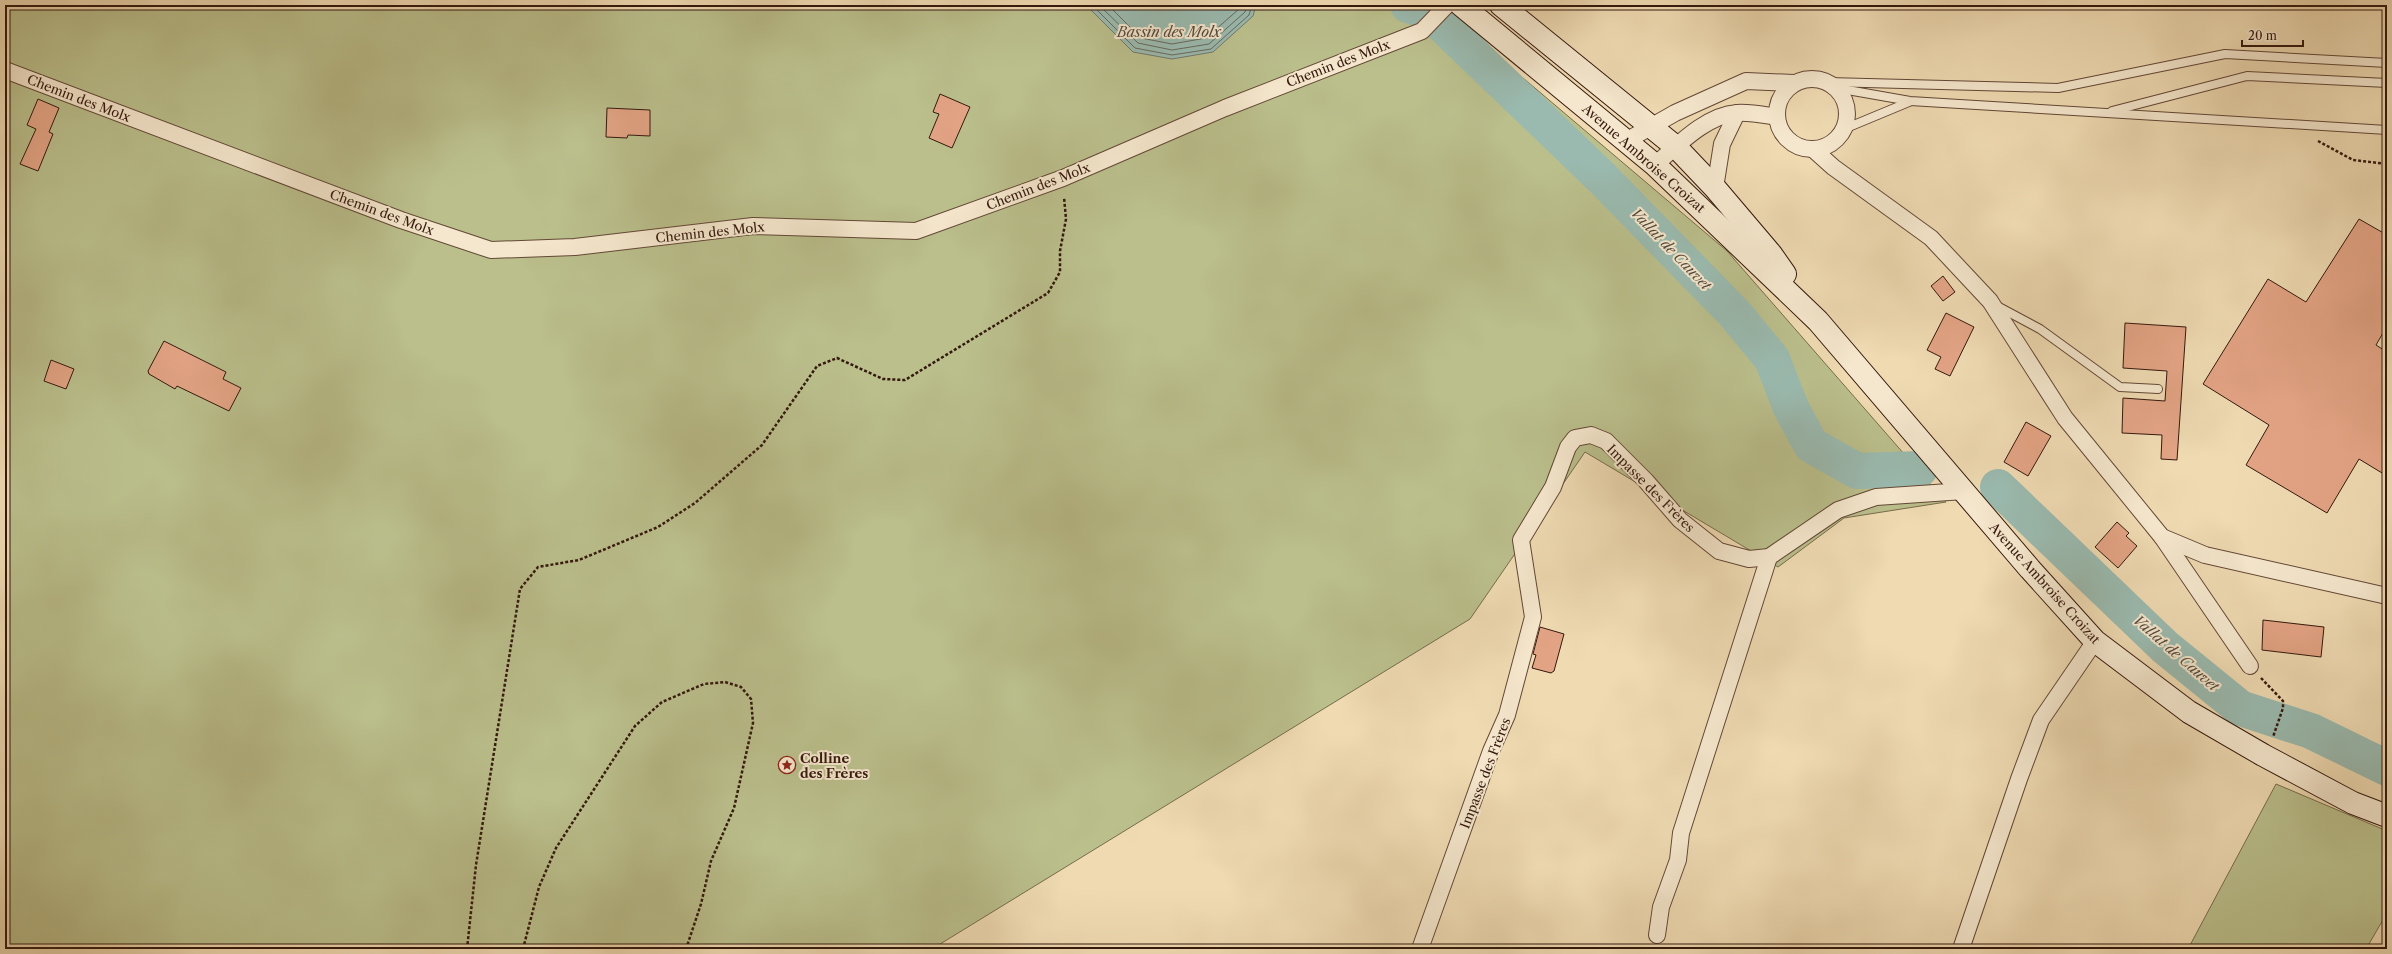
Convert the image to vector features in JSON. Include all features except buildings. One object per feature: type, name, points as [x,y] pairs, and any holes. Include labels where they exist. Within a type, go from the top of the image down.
[{"type":"main road","name":"Avenue Ambroise Croizat","points":[[1501,5],[1676,147],[1715,188],[1771,254],[1818,321]]},
{"type":"main road","name":"Avenue Ambroise Croizat","points":[[1450,7],[1626,141],[1655,165],[1818,321],[2030,569],[2095,641],[2189,712],[2263,755],[2353,803],[2387,816]]},
{"type":"street","name":"Chemin des Molx","points":[[5,70],[401,220],[491,250],[575,247],[753,226],[916,231],[1063,178],[1225,108],[1422,31],[1450,7]]},
{"type":"street","points":[[1626,141],[1650,125],[1746,81],[1794,83],[1805,79],[1816,78],[1832,84],[1843,96],[1847,107],[1848,118],[1844,129],[1832,144],[1813,149],[1803,148],[1789,140],[1779,128],[1777,117],[1780,97],[1794,83]]},
{"type":"street","points":[[1655,165],[1711,121],[1737,113],[1777,117]]},
{"type":"street","points":[[1715,188],[1722,144],[1737,113]]},
{"type":"street","points":[[1813,149],[1832,167],[1931,238],[1990,301],[2065,418],[2162,537],[2250,666]]},
{"type":"street","name":"Impasse des Frères","points":[[1420,949],[1491,751],[1507,715],[1533,617],[1521,540],[1553,487],[1568,447],[1575,438],[1591,435],[1606,441],[1646,481],[1680,520],[1719,551],[1749,559],[1769,557],[1838,510],[1876,497],[1964,491]]},
{"type":"street","points":[[2162,537],[2205,555],[2387,596]]},
{"type":"street","points":[[1657,935],[1662,907],[1678,860],[1681,833],[1769,557]]},
{"type":"street","points":[[1961,949],[2019,779],[2041,720],[2095,641]]},
{"type":"lane","points":[[1832,84],[2058,88],[2225,54],[2387,63]]},
{"type":"lane","points":[[2105,112],[2247,76],[2387,83]]},
{"type":"lane","points":[[1832,84],[1910,101],[2387,130]]},
{"type":"lane","points":[[1844,129],[1910,101]]},
{"type":"lane","points":[[1990,301],[2040,329],[2120,386],[2158,389]]},
{"type":"path","points":[[2313,138],[2353,160],[2387,164]]},
{"type":"path","points":[[467,949],[476,864],[520,589],[538,567],[579,560],[658,527],[695,503],[762,445],[817,366],[837,358],[883,379],[905,380],[1048,293],[1060,272],[1060,251],[1066,219],[1063,178]]},
{"type":"path","points":[[2250,666],[2283,701],[2283,708],[2272,739]]},
{"type":"path","points":[[523,949],[539,886],[556,848],[635,726],[662,702],[704,684],[725,682],[741,687],[751,699],[754,723],[734,808],[711,861],[701,904],[686,949]]},
{"type":"path","points":[[2266,736],[2278,743]]},
{"type":"green space","points":[[5,5],[1437,5],[1727,251],[1946,502],[1844,518],[1778,567],[1585,452],[1470,619],[932,949],[5,949]]},
{"type":"green space","points":[[2276,784],[2387,831],[2387,913],[2366,949],[2188,949]]},
{"type":"water","name":"Bassin des Molx","points":[[1086,5],[1256,5],[1253,16],[1213,52],[1172,59],[1133,52]]},
{"type":"waterway","name":"Vallat de Cauvet","points":[[1408,5],[1428,11],[1603,179],[1735,314],[1772,359],[1791,408],[1811,445],[1857,471],[1920,469]]},
{"type":"waterway","name":"Vallat de Cauvet","points":[[1998,487],[2165,647],[2240,708],[2311,731],[2387,768]]},
{"type":"place","name":"Colline des Frères","points":[[787,765]]}]
